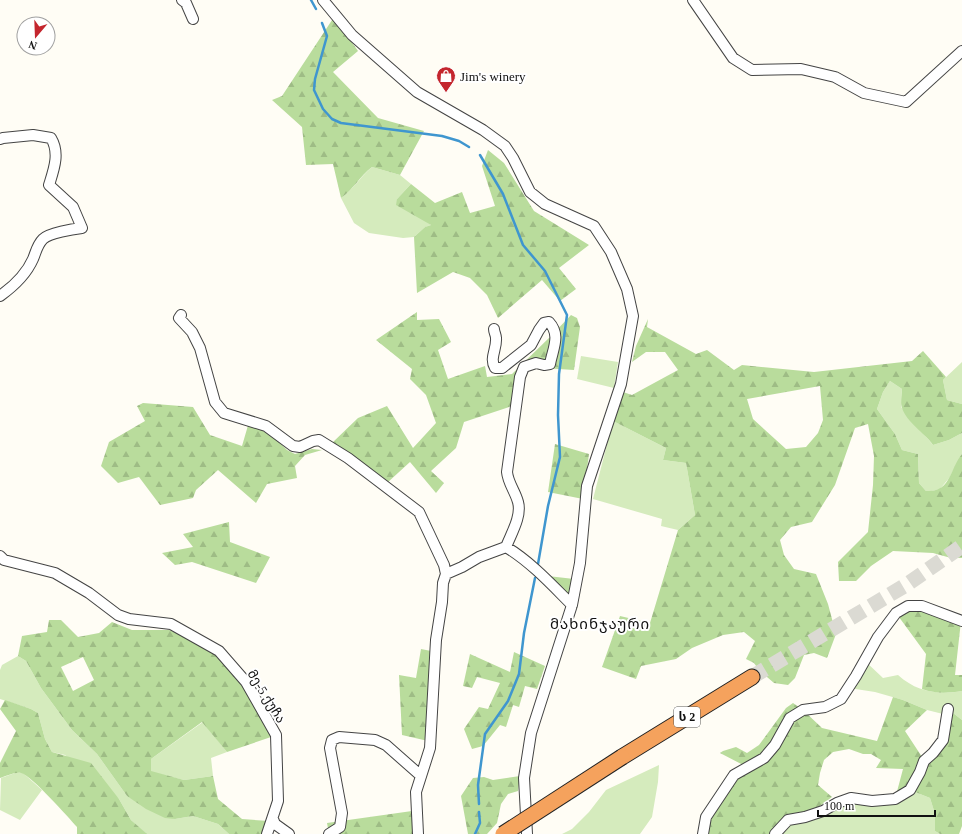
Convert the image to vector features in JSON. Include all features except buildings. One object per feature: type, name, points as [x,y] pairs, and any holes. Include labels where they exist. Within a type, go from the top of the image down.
[{"type":"highway","name":"ს 2","points":[[503,834],[752,677]]},
{"type":"street","points":[[182,0],[186,3],[193,19],[192,0]]},
{"type":"street","points":[[323,0],[352,35],[417,92],[483,130],[506,146],[530,192],[545,204],[594,226],[611,252],[627,289],[633,316],[621,384],[587,486],[580,563],[572,605],[531,734],[524,778],[527,834]]},
{"type":"street","points":[[693,0],[733,58],[752,70],[801,69],[835,77],[864,93],[906,102],[962,51]]},
{"type":"street","points":[[0,139],[33,134],[51,138],[55,146],[56,156],[54,171],[49,185],[73,208],[82,228],[68,230],[44,238],[38,244],[33,259],[24,275],[0,296]]},
{"type":"street","points":[[181,315],[179,318],[192,332],[200,348],[215,402],[224,413],[266,426],[293,446],[300,447],[319,440],[348,458],[420,512],[444,565],[446,574],[443,583],[442,602],[436,640],[430,748],[420,775],[416,792],[418,834]]},
{"type":"street","points":[[494,329],[496,338],[492,364],[495,368],[502,368],[531,345],[544,323],[549,322],[555,328],[556,339],[550,364],[544,365],[536,363],[524,367],[520,377],[507,472],[507,479],[518,500],[518,516],[506,548]]},
{"type":"street","points":[[446,574],[479,557],[506,548],[517,554],[535,569],[572,605]]},
{"type":"street","name":"მე-5 ქუჩა","points":[[0,556],[4,560],[54,573],[88,592],[118,616],[129,619],[171,624],[218,651],[246,682],[276,735],[278,801],[267,834]]},
{"type":"street","points":[[703,834],[706,816],[734,775],[764,758],[776,745],[790,718],[803,710],[824,707],[841,700],[878,637],[896,613],[908,606],[922,606],[962,621]]},
{"type":"street","points":[[775,834],[788,820],[805,817],[823,811],[837,803],[851,798],[872,801],[895,799],[910,790],[924,761],[933,753],[943,740],[948,709]]},
{"type":"street","points":[[330,834],[340,827],[342,813],[330,748],[332,740],[339,737],[375,740],[386,745],[420,775]]},
{"type":"street","points":[[273,819],[275,824],[289,834]]},
{"type":"green space","points":[[334,17],[358,51],[333,72],[378,118],[424,131],[400,175],[372,167],[350,191],[341,198],[333,164],[306,165],[302,127],[272,100],[282,96]]},
{"type":"green space","points":[[488,150],[504,163],[534,211],[589,245],[559,268],[576,289],[560,301],[542,280],[498,318],[487,295],[470,278],[453,272],[417,293],[414,237],[425,227],[431,225],[396,205],[397,199],[411,184],[435,203],[462,192],[470,213],[495,206],[482,166]]},
{"type":"green space","points":[[372,167],[400,175],[411,184],[397,199],[431,225],[425,227],[414,237],[403,238],[369,233],[354,223],[341,198],[350,191]]},
{"type":"green space","points":[[417,312],[417,320],[439,319],[451,342],[438,350],[448,379],[485,366],[487,377],[512,374],[571,315],[577,318],[580,327],[574,370],[527,367],[515,405],[464,422],[456,448],[431,471],[444,483],[436,493],[410,462],[387,483],[332,443],[358,418],[387,406],[413,448],[436,423],[426,395],[410,379],[412,369],[376,340]]},
{"type":"green space","points":[[648,319],[647,327],[696,354],[707,350],[734,370],[742,365],[814,372],[912,361],[923,351],[946,377],[943,380],[947,400],[962,404],[962,433],[949,440],[933,445],[904,413],[901,406],[902,389],[890,381],[883,392],[877,409],[895,434],[902,450],[918,454],[919,483],[926,491],[934,491],[945,484],[962,454],[962,558],[951,558],[933,553],[893,551],[871,566],[856,581],[839,581],[838,562],[868,532],[873,485],[874,456],[868,424],[855,428],[835,485],[812,522],[791,527],[780,540],[784,555],[794,569],[816,574],[828,604],[836,634],[827,658],[814,653],[804,655],[795,678],[788,685],[774,683],[760,671],[754,663],[746,659],[755,641],[744,632],[723,635],[692,648],[676,659],[641,666],[636,679],[602,667],[620,616],[650,623],[678,530],[695,515],[686,463],[663,460],[666,448],[613,421],[623,392],[632,395],[678,370],[665,352],[646,352],[632,362],[636,346]],"holes":[[[820,386],[823,420],[818,433],[806,447],[786,449],[753,419],[747,399]]]},
{"type":"green space","points":[[581,356],[618,362],[614,388],[577,379]]},
{"type":"green space","points":[[962,362],[962,404],[947,400],[943,380]]},
{"type":"green space","points":[[890,381],[902,389],[901,407],[933,445],[949,440],[962,433],[962,454],[950,477],[940,489],[926,491],[919,483],[918,454],[902,450],[895,434],[877,409],[883,392]]},
{"type":"green space","points":[[143,403],[193,407],[210,435],[242,446],[249,422],[265,428],[287,450],[295,454],[312,449],[322,450],[305,455],[295,466],[297,478],[267,484],[256,503],[218,470],[196,490],[193,498],[160,505],[139,477],[118,483],[101,466],[109,442],[145,421],[137,406]]},
{"type":"green space","points":[[613,421],[666,448],[663,460],[686,463],[695,515],[678,530],[661,526],[662,519],[593,499]]},
{"type":"green space","points":[[555,444],[589,454],[583,499],[548,492]]},
{"type":"green space","points":[[229,522],[230,542],[270,557],[256,583],[192,562],[175,565],[162,553],[193,547],[183,534]]},
{"type":"green space","points":[[548,576],[574,579],[569,597]]},
{"type":"green space","points":[[908,606],[961,621],[955,675],[962,675],[962,691],[942,693],[922,689],[926,654],[896,613]]},
{"type":"green space","points":[[49,620],[61,620],[78,637],[99,633],[112,622],[132,630],[169,630],[219,651],[244,683],[274,736],[227,752],[202,722],[151,759],[151,771],[184,780],[213,776],[218,799],[242,819],[269,821],[264,834],[229,834],[218,824],[193,816],[175,819],[165,818],[146,809],[127,796],[97,754],[72,730],[41,688],[26,661],[18,656],[22,636],[47,632]],"holes":[[[83,657],[94,680],[73,691],[61,667]]]},
{"type":"green space","points":[[421,649],[431,651],[428,741],[402,735],[399,675],[416,678]]},
{"type":"green space","points":[[514,652],[545,666],[537,689],[525,686],[519,707],[513,705],[506,727],[500,725],[483,746],[472,749],[464,729],[479,707],[488,709],[500,683],[477,677],[472,688],[463,686],[470,654],[510,672]]},
{"type":"green space","points":[[18,656],[26,661],[41,688],[72,730],[97,754],[127,796],[175,819],[193,816],[218,824],[229,834],[146,834],[131,820],[119,799],[65,755],[52,752],[45,739],[38,713],[31,709],[0,699],[0,670],[2,665]]},
{"type":"green space","points":[[865,661],[883,678],[898,675],[912,685],[928,691],[944,693],[962,691],[962,720],[948,709],[947,715],[927,710],[903,700],[875,692],[849,688]]},
{"type":"green space","points":[[893,697],[927,710],[905,731],[924,760],[943,740],[948,709],[962,720],[962,826],[959,834],[940,834],[935,831],[935,814],[930,798],[910,790],[895,799],[903,769],[876,768],[881,760],[871,754],[863,754],[849,749],[833,752],[824,760],[818,785],[832,797],[805,817],[788,820],[775,834],[703,834],[706,817],[747,767],[720,753],[736,747],[747,753],[759,745],[786,708],[793,703],[803,710],[822,728],[877,741]]},
{"type":"green space","points":[[5,700],[38,713],[45,739],[52,752],[91,763],[119,799],[131,820],[147,834],[77,834],[77,827],[50,797],[33,781],[21,773],[10,774],[0,778],[0,763],[16,731],[0,709]]},
{"type":"green space","points":[[203,722],[227,752],[211,758],[213,776],[184,780],[151,772],[151,759]]},
{"type":"green space","points":[[659,765],[658,782],[652,817],[640,834],[562,834],[572,829],[589,812],[606,790]]},
{"type":"green space","points":[[15,773],[23,773],[42,790],[20,820],[0,810],[1,778]]},
{"type":"green space","points":[[520,776],[518,791],[508,794],[501,804],[497,823],[487,834],[468,834],[461,796],[473,778],[484,777],[493,780]]},
{"type":"green space","points":[[910,790],[930,798],[935,814],[935,831],[940,834],[775,834],[788,820],[837,803],[872,801]]},
{"type":"green space","points":[[412,811],[413,834],[329,834],[327,823]]},
{"type":"waterway","points":[[311,0],[316,9]]},
{"type":"waterway","points":[[322,23],[327,36],[315,79],[314,90],[323,109],[332,119],[341,123],[442,136],[459,141],[469,147]]},
{"type":"waterway","points":[[480,155],[503,194],[523,245],[545,271],[567,315],[559,374],[558,415],[560,457],[548,506],[538,564]]},
{"type":"waterway","points":[[479,804],[478,785],[485,734],[508,701],[519,674],[524,633],[535,578]]},
{"type":"waterway","points":[[475,834],[480,823],[479,812]]},
{"type":"tunnel","points":[[752,677],[906,585],[962,546]]},
{"type":"place","name":"Jim's winery","points":[[446,93]]},
{"type":"district","name":"მახინჯაური","points":[[600,624]]}]
